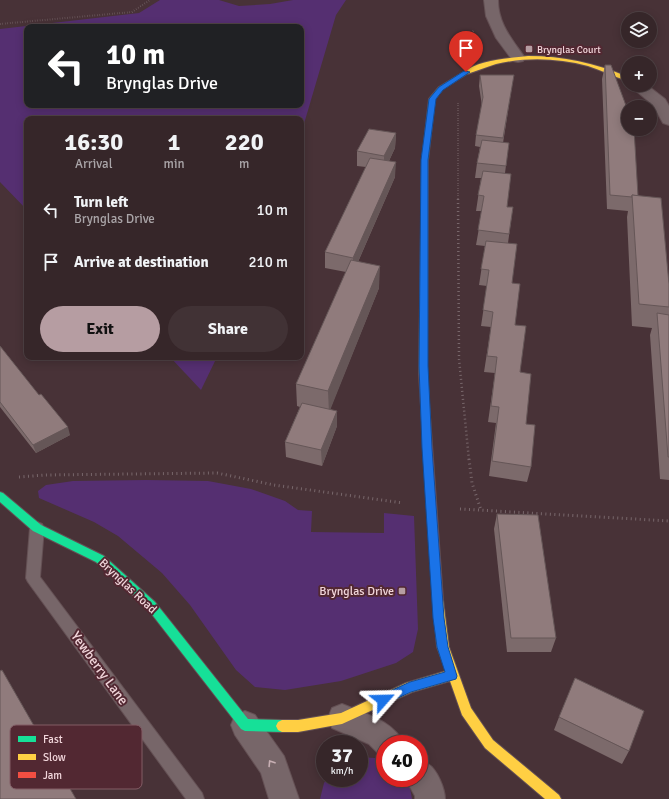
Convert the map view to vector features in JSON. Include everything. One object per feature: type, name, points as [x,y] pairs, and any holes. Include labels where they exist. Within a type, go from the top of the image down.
[{"type":"street","points":[[491,0],[490,10],[497,26],[504,41],[518,58]]},
{"type":"street","points":[[555,799],[489,744],[466,711],[452,676],[443,647],[439,618],[423,366],[425,160],[432,99],[441,88],[476,68],[518,58],[546,58],[590,65],[621,76]]},
{"type":"street","points":[[646,92],[659,102],[669,120]]},
{"type":"street","name":"Brynglas Road","points":[[0,496],[37,528],[100,559],[151,605],[245,725],[274,766],[284,799]]},
{"type":"street","points":[[245,725],[298,726],[342,718],[410,687],[452,676]]},
{"type":"street","points":[[342,718],[379,735]]},
{"type":"street","points":[[427,787],[430,792],[430,799]]},
{"type":"lane","name":"Yewberry Lane","points":[[37,528],[33,578],[141,725]]},
{"type":"lane","name":"Yewberry Lane","points":[[142,726],[196,799]]},
{"type":"path","points":[[0,24],[132,12],[150,0]]},
{"type":"path","points":[[447,84],[458,101],[459,359],[472,483],[482,510]]},
{"type":"path","points":[[15,478],[45,475],[217,473],[274,485],[432,508],[669,521]]},
{"type":"shaded area","points":[[160,0],[219,0],[239,6],[270,4],[293,0],[346,0],[336,15],[304,124],[304,116],[24,116],[24,207],[0,182],[0,29],[24,26],[24,108],[304,108],[304,24],[43,24],[139,13]]},
{"type":"shaded area","points":[[173,360],[216,360],[201,390]]},
{"type":"shaded area","points":[[73,481],[208,481],[251,489],[285,501],[298,510],[312,511],[311,532],[384,533],[384,513],[414,516],[418,629],[413,652],[396,663],[341,681],[285,690],[255,687],[236,670],[190,605],[162,573],[118,536],[94,522],[39,498],[38,491],[46,485]]},
{"type":"shaded area","points":[[368,758],[376,758],[376,787],[409,787],[412,799],[320,799],[323,787],[368,787]]},
{"type":"building","points":[[605,65],[611,65],[624,100],[621,100],[621,136],[634,136],[638,196],[632,195],[632,197],[610,195]]},
{"type":"building","points":[[480,75],[514,75],[503,138],[476,135],[483,97]]},
{"type":"building","points":[[369,129],[396,133],[384,156],[357,151]]},
{"type":"building","points":[[482,140],[509,143],[506,166],[477,163]]},
{"type":"building","points":[[370,158],[396,162],[353,258],[325,252]]},
{"type":"building","points":[[483,171],[511,174],[507,207],[513,207],[509,234],[478,230],[484,196],[478,195]]},
{"type":"building","points":[[632,195],[661,198],[669,284],[669,307],[639,304]]},
{"type":"building","points":[[486,241],[517,244],[512,283],[520,284],[515,325],[526,326],[520,372],[531,374],[526,424],[535,425],[531,467],[492,461],[499,407],[491,406],[497,357],[487,356],[493,312],[483,310],[489,270],[481,269]]},
{"type":"building","points":[[351,260],[380,266],[328,391],[296,384]]},
{"type":"building","points":[[657,313],[669,315],[669,457],[668,457]]},
{"type":"building","points":[[0,346],[39,395],[41,394],[68,427],[33,445],[0,402]]},
{"type":"building","points":[[302,403],[337,411],[321,450],[285,442]]},
{"type":"building","points":[[497,514],[538,515],[556,638],[511,638]]},
{"type":"building","points":[[2,670],[34,725],[10,725],[10,789],[70,789],[76,799],[0,799],[0,671]]},
{"type":"building","points":[[575,678],[644,711],[629,751],[559,717]]},
{"type":"traffic: fast","points":[[423,374],[425,160],[432,99],[441,88],[467,72]]},
{"type":"traffic: fast","points":[[0,496],[37,528],[100,559],[151,605],[245,725],[282,726]]},
{"type":"traffic: slow","points":[[467,72],[481,66],[512,59],[544,58],[575,61],[621,76]]},
{"type":"traffic: slow","points":[[438,600],[443,647],[466,711],[489,744],[555,799]]},
{"type":"traffic: slow","points":[[282,726],[298,726],[342,718],[410,687],[452,675]]},
{"type":"traffic: jam","points":[[423,374],[438,600]]},
{"type":"place","name":"Brynglas Court","points":[[529,49]]},
{"type":"place","name":"Brynglas Drive","points":[[402,591]]},
{"type":"route","points":[[383,700],[410,687],[452,676],[443,647],[439,618],[434,566],[432,508],[427,448],[423,366],[425,160],[432,99],[441,88],[466,72]]}]
